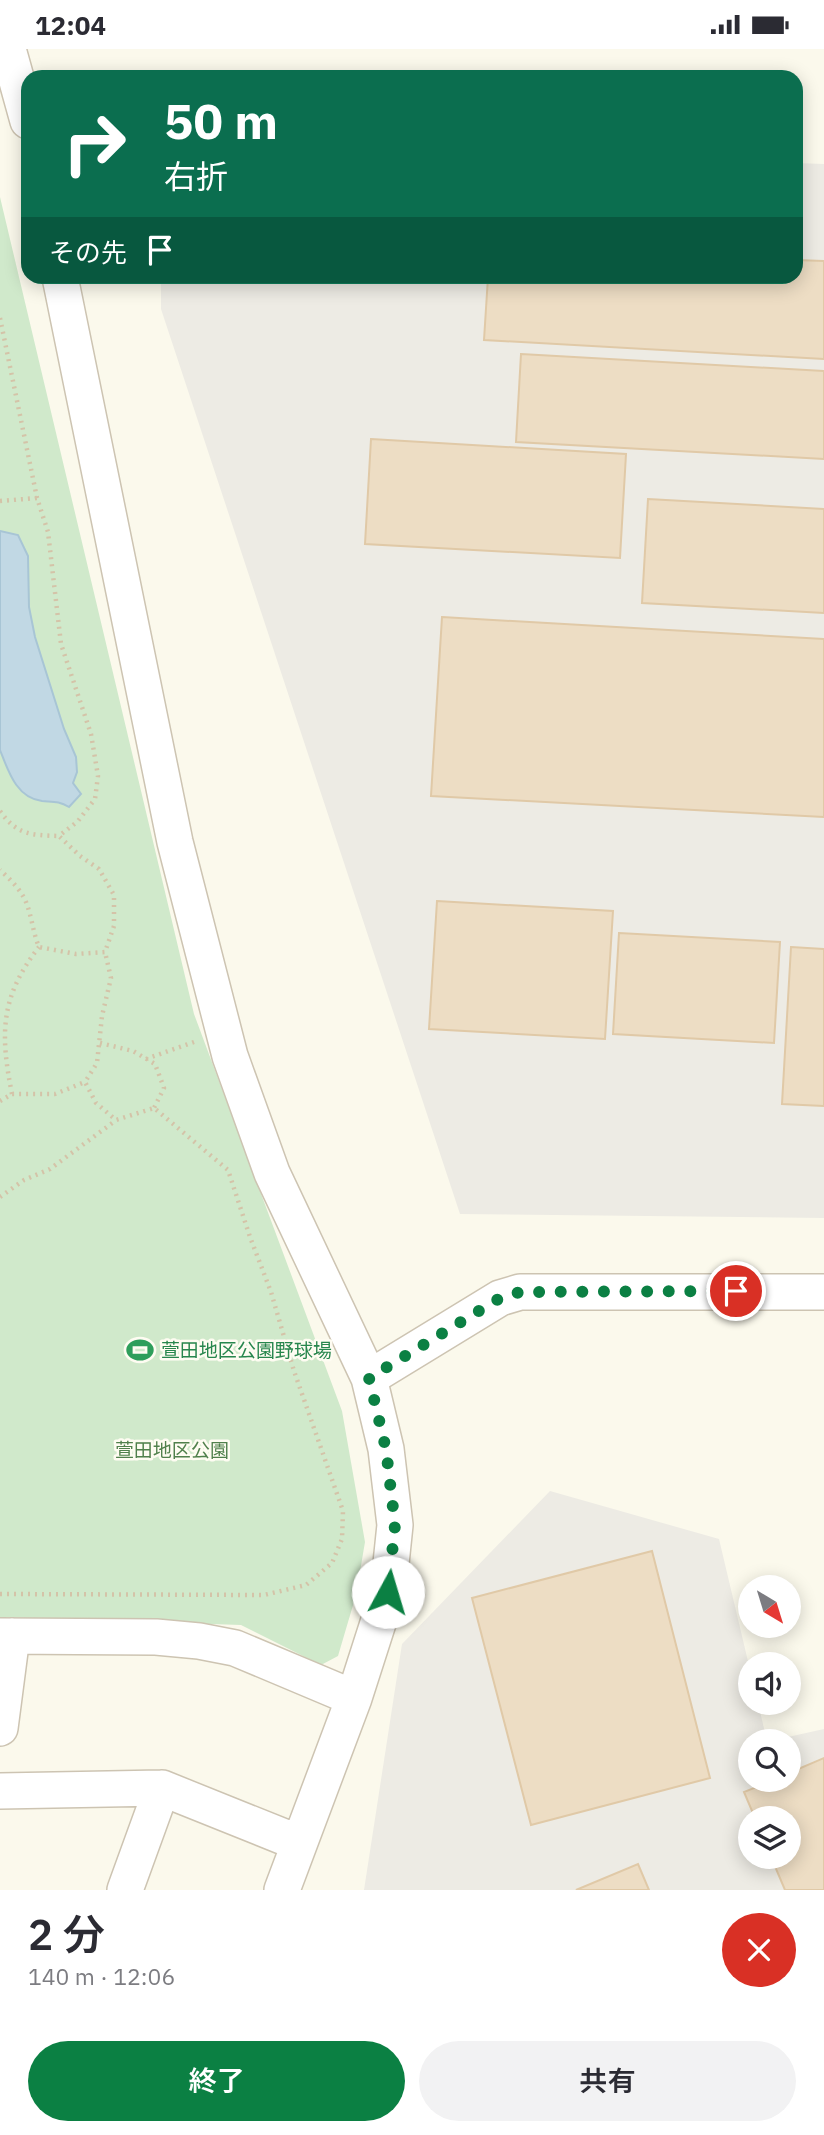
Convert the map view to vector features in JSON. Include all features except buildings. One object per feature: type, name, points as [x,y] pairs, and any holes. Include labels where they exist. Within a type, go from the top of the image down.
[{"type":"street","points":[[8,49],[21,96]]},
{"type":"street","points":[[61,284],[175,842],[230,1056],[272,1174],[369,1378],[386,1449],[395,1525],[388,1592],[354,1699],[282,1890]]},
{"type":"street","points":[[369,1378],[500,1298],[520,1292],[824,1292]]},
{"type":"street","points":[[0,1728],[6,1636],[156,1637],[199,1641],[235,1648],[354,1699]]},
{"type":"street","points":[[0,1791],[162,1788],[299,1843]]},
{"type":"street","points":[[124,1890],[162,1788]]},
{"type":"path","points":[[0,318],[37,498],[48,531],[61,644],[91,734],[98,776],[95,799],[78,821],[59,836],[31,835],[10,825],[0,811]]},
{"type":"path","points":[[0,501],[37,498]]},
{"type":"path","points":[[0,1101],[12,1094],[55,1094],[85,1082],[97,1063],[102,1016],[111,978],[105,952],[114,926],[114,895],[99,869],[59,836]]},
{"type":"path","points":[[0,870],[12,881],[26,902],[39,947]]},
{"type":"path","points":[[39,947],[76,954],[105,952]]},
{"type":"path","points":[[12,1094],[4,1066],[2,1035],[6,1002],[25,965],[39,947]]},
{"type":"path","points":[[146,1059],[204,1039]]},
{"type":"path","points":[[0,1197],[24,1180],[50,1169],[116,1121],[154,1108],[164,1088],[155,1064],[132,1051],[99,1043]]},
{"type":"path","points":[[85,1082],[96,1103],[116,1121]]},
{"type":"path","points":[[0,1594],[264,1595],[306,1585],[332,1563],[342,1539],[343,1511],[228,1170],[154,1108]]},
{"type":"shaded area","points":[[803,163],[824,164],[824,1218],[460,1214],[161,309],[161,284],[803,284]]},
{"type":"shaded area","points":[[550,1491],[719,1539],[738,1619],[738,1638],[742,1638],[746,1652],[738,1652],[738,1715],[761,1715],[764,1729],[738,1729],[738,1792],[801,1792],[801,1734],[824,1729],[824,1890],[364,1890],[402,1644]]},
{"type":"green space","name":"萱田地区公園","points":[[0,197],[194,1014],[342,1411],[365,1542],[356,1595],[338,1656],[321,1665],[241,1625],[0,1617]]},
{"type":"water","points":[[0,531],[18,535],[28,556],[29,607],[35,637],[64,729],[76,757],[77,772],[73,783],[81,794],[69,807],[26,795],[14,782],[0,750]]},
{"type":"place","name":"萱田地区公園野球場","points":[[140,1350]]},
{"type":"route","points":[[388,1592],[395,1525],[386,1449],[369,1378],[500,1298],[520,1292],[736,1291]]}]
